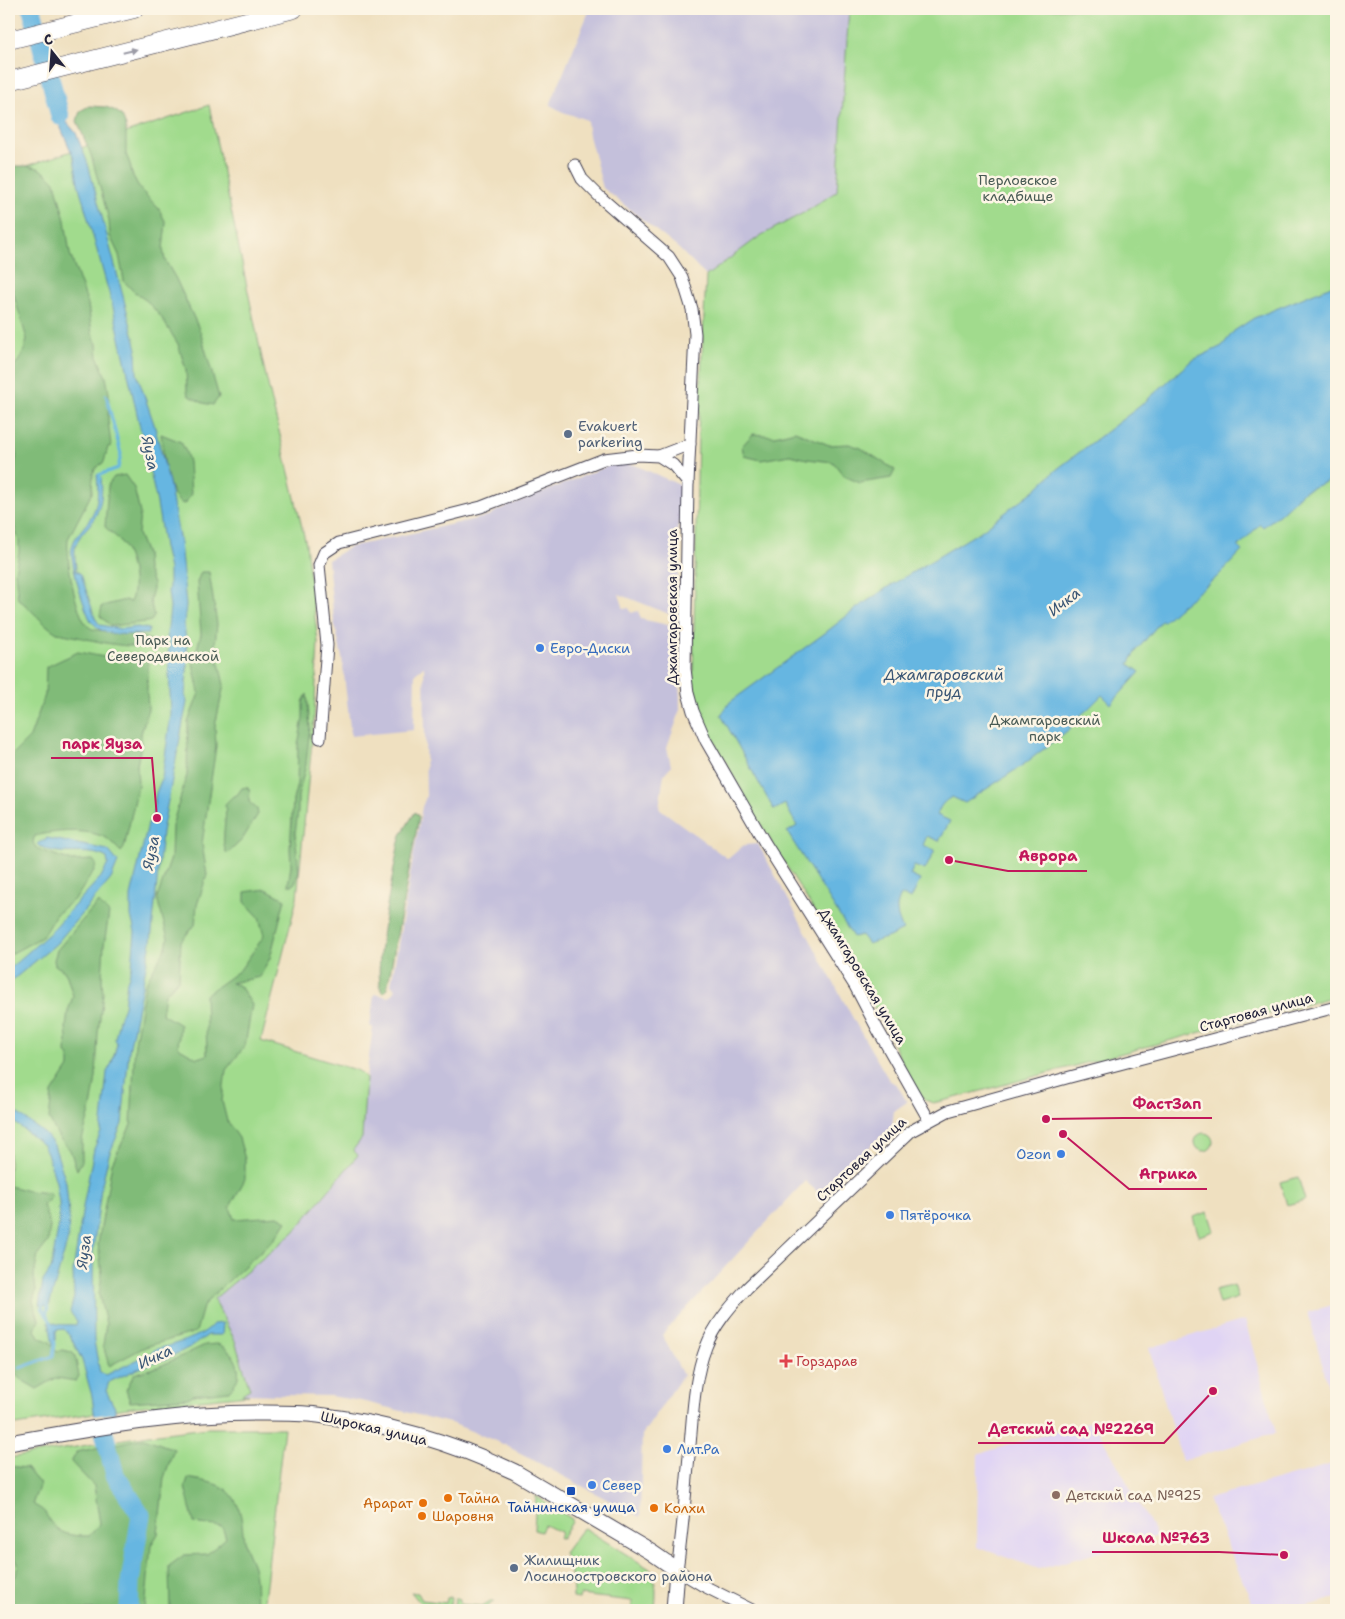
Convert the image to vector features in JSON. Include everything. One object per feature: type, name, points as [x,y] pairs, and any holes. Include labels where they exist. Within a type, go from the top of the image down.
[{"type":"highway","points":[[10,40],[134,9]]},
{"type":"highway","points":[[15,80],[294,9]]},
{"type":"main road","name":"Широкая улица","points":[[9,1443],[142,1422],[234,1413],[309,1414],[362,1422],[462,1450],[492,1461],[515,1472],[651,1552],[677,1570]]},
{"type":"main road","points":[[674,1610],[677,1570]]},
{"type":"street","name":"Джамгаровская улица","points":[[574,165],[582,179],[669,257],[682,277],[692,309],[695,334],[688,483],[685,669],[688,693],[695,718],[730,785],[855,986],[929,1120]]},
{"type":"street","points":[[320,738],[327,645],[319,565],[324,553],[339,543],[480,507],[604,460],[638,456],[659,456],[690,444]]},
{"type":"street","points":[[659,456],[673,465],[688,483]]},
{"type":"street","name":"Стартовая улица","points":[[677,1570],[696,1388],[704,1355],[714,1330],[729,1308],[747,1288],[911,1131],[929,1120],[958,1108],[1336,1007]]},
{"type":"street","points":[[677,1570],[702,1586],[752,1610]]},
{"type":"shaded area","points":[[590,9],[849,9],[837,191],[809,210],[760,236],[706,276],[678,248],[603,188],[588,132],[587,120],[563,112],[550,105]]},
{"type":"shaded area","points":[[613,464],[635,465],[682,486],[682,517],[677,528],[679,618],[619,594],[624,609],[629,608],[631,613],[638,611],[641,619],[668,625],[679,636],[680,712],[667,747],[671,766],[664,774],[659,808],[728,859],[744,845],[758,844],[860,1031],[889,1080],[897,1085],[907,1102],[894,1111],[892,1126],[820,1194],[805,1181],[662,1335],[683,1375],[642,1435],[640,1517],[505,1445],[454,1424],[361,1401],[330,1396],[242,1394],[250,1389],[235,1341],[214,1299],[294,1232],[362,1137],[366,1078],[373,1028],[370,1026],[374,994],[389,997],[396,990],[391,985],[422,807],[426,797],[424,666],[415,673],[414,730],[351,736],[342,657],[334,621],[328,560],[350,547],[489,516],[498,510]]},
{"type":"shaded area","points":[[1336,1304],[1336,1415],[1308,1312]]},
{"type":"shaded area","points":[[1245,1320],[1276,1433],[1182,1461],[1149,1348]]},
{"type":"shaded area","name":"Детский сад №925","points":[[1093,1421],[1157,1536],[1039,1569],[977,1547],[978,1454]]},
{"type":"shaded area","points":[[1336,1463],[1336,1598],[1290,1610],[1255,1610],[1208,1499]]},
{"type":"green space","name":"Джамгаровский парк","points":[[849,9],[1336,9],[1336,996],[951,1099],[933,1103],[925,1100],[915,1089],[879,1015],[759,822],[705,726],[697,703],[693,679],[698,434],[706,276],[760,236],[809,210],[837,191]]},
{"type":"green space","name":"Парк на Северодвинской","points":[[209,105],[264,368],[306,544],[318,642],[314,720],[297,898],[261,1041],[359,1071],[366,1078],[362,1138],[353,1150],[358,1155],[294,1232],[214,1299],[235,1341],[250,1389],[242,1394],[249,1395],[134,1407],[9,1426],[9,172]]},
{"type":"green space","points":[[89,106],[106,107],[122,116],[126,126],[126,154],[132,174],[140,189],[159,209],[166,223],[163,249],[165,260],[200,331],[219,397],[213,405],[203,403],[189,396],[186,370],[178,344],[161,317],[147,301],[134,292],[124,281],[119,255],[110,236],[109,220],[91,155],[77,121],[80,111]]},
{"type":"green space","points":[[9,166],[38,168],[55,182],[65,220],[70,254],[88,304],[92,333],[97,344],[98,358],[106,377],[109,393],[108,420],[111,446],[108,447],[104,462],[93,473],[92,493],[68,539],[68,559],[72,586],[84,621],[90,628],[141,637],[153,641],[153,645],[117,645],[57,633],[18,599],[15,571],[19,541],[14,527],[12,486],[17,452],[9,436],[9,370],[21,357],[27,339],[9,279],[11,226],[9,219]]},
{"type":"green space","points":[[795,431],[829,445],[849,444],[861,448],[895,470],[891,478],[860,483],[844,476],[833,462],[790,455],[761,460],[744,456],[742,446],[753,434],[775,436]]},
{"type":"green space","points":[[161,434],[181,442],[186,452],[189,462],[191,494],[185,504],[180,503],[171,488],[166,470]]},
{"type":"green space","points":[[125,475],[134,488],[140,513],[138,534],[146,554],[147,569],[153,584],[150,600],[154,616],[151,621],[111,626],[100,616],[102,606],[125,600],[130,602],[133,588],[132,570],[124,547],[105,527],[108,485],[114,477]]},
{"type":"green space","points":[[201,572],[209,572],[217,624],[215,645],[224,685],[215,726],[216,746],[202,844],[207,875],[197,905],[195,925],[181,941],[179,979],[165,994],[162,1014],[180,1025],[178,1047],[197,1058],[207,1055],[205,995],[240,970],[264,936],[259,917],[245,902],[245,892],[266,889],[285,899],[270,958],[260,977],[231,983],[240,986],[252,1005],[245,1046],[226,1070],[222,1101],[227,1121],[239,1138],[245,1159],[245,1179],[230,1207],[234,1219],[278,1216],[287,1221],[275,1238],[210,1298],[203,1307],[196,1332],[145,1347],[109,1366],[103,1345],[106,1324],[99,1295],[102,1274],[98,1244],[112,1163],[131,1125],[135,1043],[145,984],[166,947],[168,938],[157,898],[171,858],[172,826],[187,775],[188,722],[199,693],[193,663],[201,634],[197,582]]},
{"type":"green space","points":[[78,652],[125,661],[145,658],[148,662],[148,709],[141,734],[137,765],[138,786],[124,848],[121,852],[106,838],[89,833],[61,832],[35,836],[34,843],[38,849],[72,861],[93,860],[96,864],[95,869],[77,897],[56,914],[42,937],[9,955],[9,758],[30,737],[45,695],[46,667]]},
{"type":"green space","points":[[307,694],[310,727],[306,765],[298,796],[295,833],[299,871],[293,885],[288,885],[291,865],[293,800],[297,784],[298,745],[303,718],[303,702]]},
{"type":"green space","points":[[247,787],[250,791],[249,802],[257,809],[258,814],[242,840],[227,854],[224,843],[225,804],[237,795],[242,788]]},
{"type":"green space","points":[[415,812],[419,817],[387,990],[383,993],[379,965],[388,899],[401,835]]},
{"type":"green space","points":[[98,902],[109,913],[104,945],[103,994],[98,1033],[96,1077],[91,1108],[82,1140],[82,1161],[77,1170],[70,1150],[59,1138],[49,1119],[52,1093],[69,1067],[69,1057],[66,1052],[66,1027],[68,1011],[73,996],[67,976],[64,971],[55,965],[54,960],[57,950]]},
{"type":"green space","points":[[1204,1133],[1210,1136],[1213,1142],[1210,1148],[1204,1151],[1198,1148],[1195,1142],[1198,1136]]},
{"type":"green space","points":[[1298,1177],[1305,1200],[1287,1205],[1280,1182]]},
{"type":"green space","points":[[9,1186],[29,1191],[50,1193],[51,1198],[43,1205],[50,1226],[48,1242],[38,1255],[34,1276],[36,1291],[33,1301],[39,1320],[35,1330],[40,1338],[49,1341],[57,1352],[62,1350],[72,1352],[75,1356],[79,1376],[76,1381],[56,1378],[37,1389],[20,1379],[9,1368]]},
{"type":"green space","points":[[1208,1212],[1214,1231],[1199,1236],[1193,1217]]},
{"type":"green space","points":[[1234,1285],[1238,1298],[1219,1304],[1215,1290]]},
{"type":"green space","points":[[217,1344],[234,1357],[238,1366],[237,1379],[229,1391],[193,1395],[188,1398],[130,1402],[126,1390],[134,1374],[160,1366],[205,1345]]},
{"type":"green space","points":[[207,1428],[284,1428],[263,1610],[9,1610],[9,1458],[149,1435]]},
{"type":"green space","points":[[144,1438],[174,1449],[164,1478],[158,1534],[151,1545],[145,1610],[9,1610],[9,1580],[16,1576],[18,1563],[11,1552],[9,1552],[9,1466],[26,1468],[40,1484],[33,1502],[34,1505],[45,1512],[57,1529],[70,1535],[89,1536],[100,1524],[94,1486],[71,1462],[77,1452]]},
{"type":"green space","points":[[188,1478],[224,1488],[237,1503],[246,1548],[255,1575],[256,1610],[170,1610],[169,1566],[184,1555],[207,1554],[226,1538],[222,1527],[194,1523],[185,1487]]},
{"type":"green space","points":[[536,1496],[572,1519],[562,1539],[559,1538],[561,1532],[544,1525],[541,1532],[534,1530]]},
{"type":"green space","points":[[584,1528],[650,1569],[655,1584],[655,1610],[632,1610],[632,1601],[580,1595],[579,1599],[573,1598],[571,1575],[564,1553]]},
{"type":"green space","points":[[411,1592],[418,1593],[422,1600],[446,1603],[447,1598],[451,1597],[451,1609],[454,1609],[455,1597],[460,1599],[460,1604],[482,1606],[490,1601],[494,1601],[484,1610],[426,1610]]},
{"type":"water","name":"Ичка","points":[[60,90],[64,119],[76,133],[88,164],[137,349],[137,374],[154,424],[169,482],[180,542],[186,605],[184,624],[188,658],[185,695],[187,702],[162,832],[151,942],[129,1051],[122,1124],[109,1155],[101,1188],[93,1252],[94,1341],[100,1373],[106,1375],[156,1349],[182,1342],[205,1331],[213,1324],[223,1323],[222,1335],[208,1335],[192,1346],[166,1359],[151,1363],[109,1382],[106,1391],[115,1408],[115,1454],[111,1462],[99,1450],[92,1396],[82,1360],[70,1336],[64,1329],[56,1330],[56,1340],[53,1345],[49,1322],[50,1320],[59,1324],[76,1325],[77,1321],[70,1312],[74,1297],[73,1272],[94,1149],[101,1132],[107,1072],[112,1063],[117,1044],[115,1039],[132,966],[135,932],[131,916],[131,896],[148,824],[152,817],[156,793],[162,778],[171,714],[168,653],[170,644],[167,637],[170,607],[168,592],[169,569],[157,503],[113,307],[78,183],[74,158],[53,110],[50,92]]},
{"type":"water","name":"Джамгаровский пруд","points":[[1336,284],[1336,478],[1304,491],[1263,527],[1260,524],[1238,547],[1242,551],[1217,577],[1164,621],[1161,621],[1137,650],[1129,664],[1140,672],[1111,704],[1102,695],[1069,725],[1071,728],[1023,765],[965,803],[952,797],[945,802],[937,815],[950,821],[939,841],[927,836],[923,845],[935,850],[925,870],[914,866],[910,875],[920,880],[911,899],[901,895],[899,900],[897,912],[903,930],[868,944],[861,935],[853,937],[787,832],[797,826],[785,804],[774,810],[721,715],[730,702],[857,608],[981,531],[1036,489],[1056,470],[1140,406],[1191,361],[1222,346],[1234,331],[1254,318]]},
{"type":"water","points":[[97,474],[101,477],[102,491],[100,504],[92,522],[81,535],[76,545],[76,571],[81,574],[95,618],[100,625],[121,629],[137,627],[149,629],[148,634],[130,635],[104,632],[91,621],[81,596],[75,573],[72,547],[76,538],[90,519],[96,505],[98,495]]},
{"type":"water","points":[[47,838],[108,850],[118,862],[111,879],[56,944],[9,983],[9,969],[51,932],[101,877],[108,864],[107,858],[99,855],[54,851],[45,849],[37,844]]},
{"type":"water","points":[[9,1107],[45,1134],[54,1145],[66,1182],[69,1215],[68,1239],[49,1306],[39,1305],[43,1281],[51,1269],[59,1223],[56,1182],[43,1145],[9,1118]]},
{"type":"pier","points":[[117,1413],[117,1441],[96,1444],[91,1416]]},
{"type":"waterway","name":"Яуза","points":[[32,9],[60,116]]},
{"type":"waterway","points":[[100,479],[99,475],[118,468],[121,454],[106,395]]},
{"type":"waterway","points":[[44,1301],[42,1308],[51,1322]]},
{"type":"waterway","points":[[46,1302],[48,1308],[46,1315]]},
{"type":"waterway","points":[[20,1368],[53,1356],[54,1339]]},
{"type":"waterway","name":"Яуза","points":[[105,1436],[115,1475],[141,1515],[130,1582],[129,1610]]},
{"type":"place","name":"Evakuert parkering","points":[[568,434]]},
{"type":"place","name":"Евро-Диски","points":[[540,648]]},
{"type":"place","name":"парк Яуза","points":[[157,818]]},
{"type":"place","name":"Аврора","points":[[949,860]]},
{"type":"place","name":"ФастЗап","points":[[1046,1119]]},
{"type":"place","name":"Агрика","points":[[1063,1134]]},
{"type":"place","name":"Ozon","points":[[1061,1154]]},
{"type":"place","name":"Пятёрочка","points":[[890,1215]]},
{"type":"place","name":"Горздрав","points":[[786,1361]]},
{"type":"place","name":"Детский сад №2269","points":[[1213,1391]]},
{"type":"place","name":"Лит.Ра","points":[[667,1449]]},
{"type":"place","name":"Север","points":[[592,1485]]},
{"type":"place","name":"Тайнинская улица","points":[[571,1491]]},
{"type":"place","name":"Детский сад №925","points":[[1056,1495]]},
{"type":"place","name":"Тайна","points":[[448,1498]]},
{"type":"place","name":"Арарат","points":[[423,1503]]},
{"type":"place","name":"Колхи","points":[[654,1508]]},
{"type":"place","name":"Шаровня","points":[[422,1516]]},
{"type":"place","name":"Школа №763","points":[[1284,1555]]},
{"type":"place","name":"Жилищник Лосиноостровского района","points":[[514,1568]]},
{"type":"park label","name":"Перловское кладбище","points":[[1018,188]]}]
